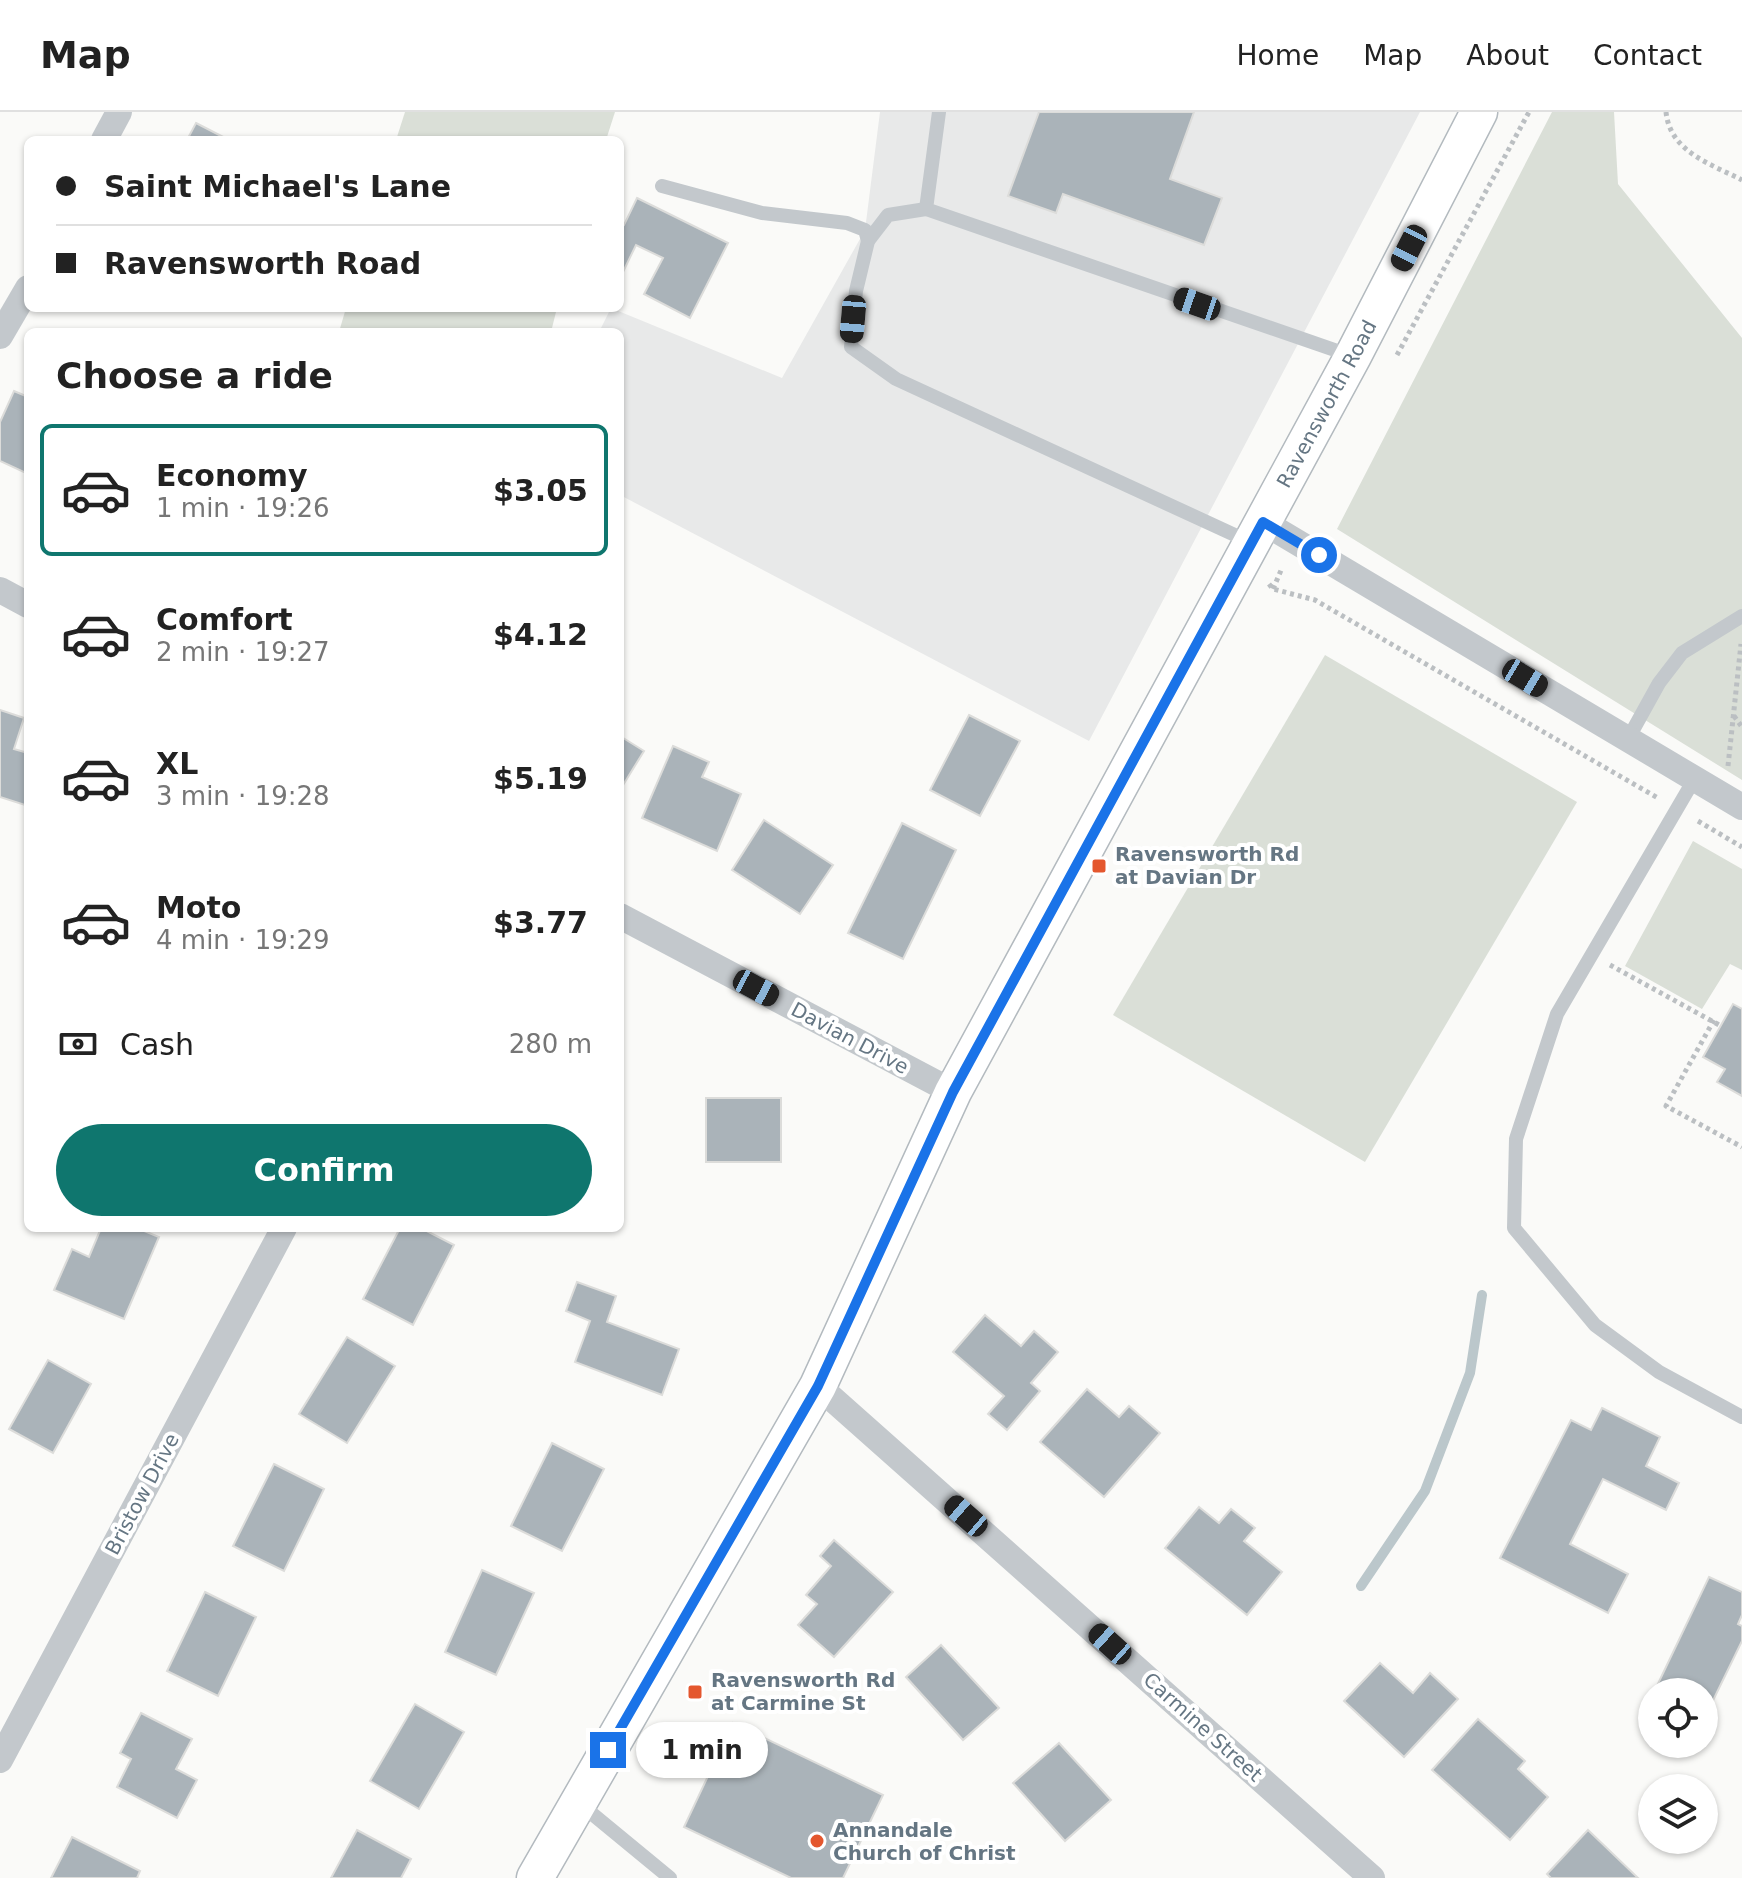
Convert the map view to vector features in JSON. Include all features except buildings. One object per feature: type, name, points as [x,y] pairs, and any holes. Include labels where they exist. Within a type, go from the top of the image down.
[{"type":"main road","name":"Ravensworth Road","points":[[535,1878],[818,1386],[953,1092],[1353,356],[1479,112]]},
{"type":"street","points":[[106,136],[119,112]]},
{"type":"street","points":[[0,336],[24,295]]},
{"type":"street","points":[[1252,541],[1628,739],[1734,802]]},
{"type":"street","points":[[0,590],[24,603]]},
{"type":"street","name":"Davian Drive","points":[[624,918],[953,1092]]},
{"type":"street","name":"Bristow Drive","points":[[0,1760],[282,1232]]},
{"type":"street","name":"Carmine Street","points":[[818,1386],[1372,1878]]},
{"type":"lane","points":[[926,209],[939,112]]},
{"type":"lane","points":[[662,186],[762,213],[847,223],[865,230],[868,241]]},
{"type":"lane","points":[[1252,541],[896,379],[851,347],[856,291],[868,241],[888,215],[926,209],[1353,356]]},
{"type":"lane","points":[[1628,739],[1659,683],[1682,653],[1742,616]]},
{"type":"lane","points":[[1695,778],[1557,1014],[1516,1139],[1514,1228],[1595,1325],[1659,1372],[1742,1417]]},
{"type":"lane","points":[[578,1803],[670,1878]]},
{"type":"path","points":[[1666,112],[1667,125],[1686,152],[1742,180]]},
{"type":"path","points":[[1252,541],[1273,589],[1315,600],[1648,791]]},
{"type":"path","points":[[1734,802],[1734,716],[1742,616]]},
{"type":"path","points":[[1734,716],[1742,727]]},
{"type":"path","points":[[1700,822],[1742,847]]},
{"type":"path","points":[[1591,955],[1721,1026]]},
{"type":"path","points":[[1714,1020],[1666,1106],[1742,1147]]},
{"type":"shaded area","points":[[405,112],[615,112],[607,136],[397,136]]},
{"type":"shaded area","points":[[880,112],[1420,112],[1089,741],[624,497],[624,328],[601,328],[609,312],[621,312],[782,378],[865,230]]},
{"type":"shaded area","points":[[1552,112],[1614,112],[1618,184],[1742,338],[1742,780],[1337,529]]},
{"type":"shaded area","points":[[345,312],[556,312],[552,328],[340,328]]},
{"type":"shaded area","points":[[1325,655],[1577,802],[1365,1162],[1113,1015]]},
{"type":"shaded area","points":[[1693,841],[1742,869],[1742,970],[1730,964],[1702,1009],[1625,966]]},
{"type":"waterway","points":[[1361,1586],[1425,1491],[1470,1373],[1482,1295]]},
{"type":"place","name":"Ravensworth Rd at Davian Dr","points":[[1099,866]]},
{"type":"place","name":"Ravensworth Rd at Carmine St","points":[[695,1692]]},
{"type":"place","name":"Annandale Church of Christ","points":[[817,1841]]},
{"type":"route","points":[[608,1750],[818,1386],[953,1092],[1263,522],[1319,555]]}]
